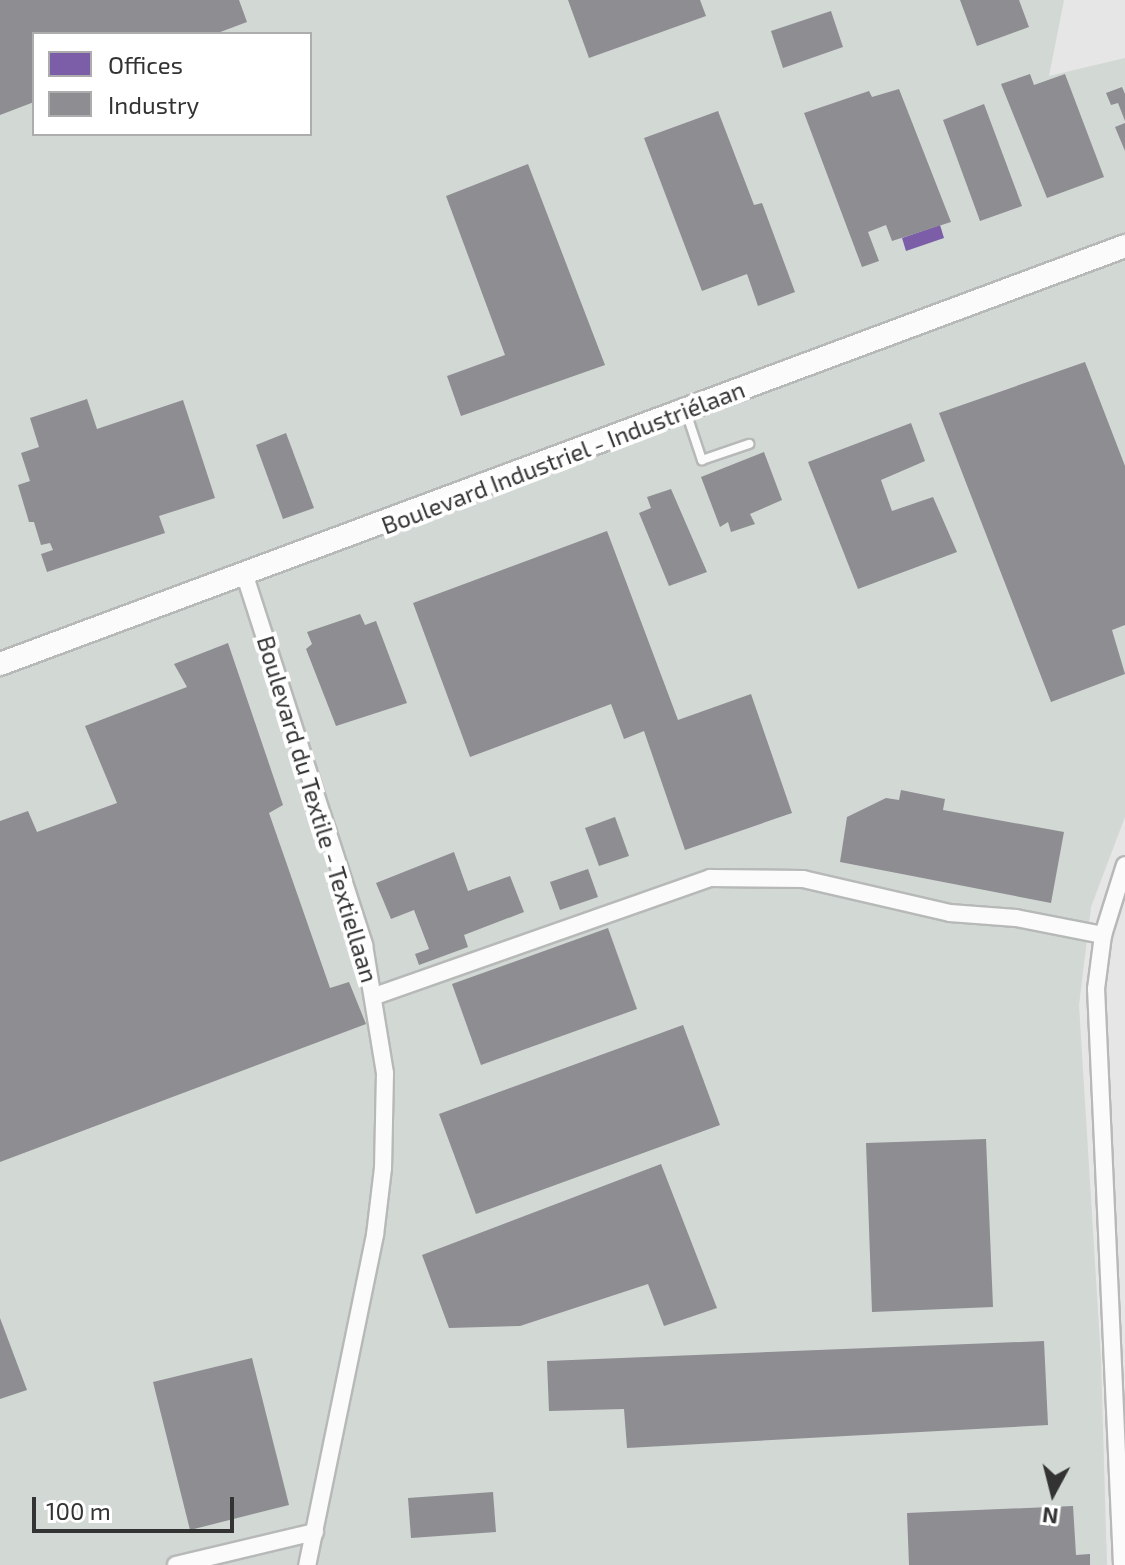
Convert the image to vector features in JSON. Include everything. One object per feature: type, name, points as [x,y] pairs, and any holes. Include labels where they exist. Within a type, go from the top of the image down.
[{"type":"main road","name":"Boulevard Industriel - Industriélaan","points":[[0,664],[245,576],[1125,246]]},
{"type":"street","name":"Boulevard du Textile - Textiellaan","points":[[245,576],[333,842],[375,996],[385,1073],[383,1168],[375,1235],[307,1565]]},
{"type":"street","points":[[1123,1557],[1096,1025],[1103,935],[1125,865]]},
{"type":"street","points":[[375,996],[710,878],[803,879],[950,913],[1016,918],[1103,935]]},
{"type":"street","points":[[1107,917],[1125,921]]},
{"type":"street","points":[[176,1565],[315,1532]]},
{"type":"lane","points":[[685,411],[702,460],[749,444]]},
{"type":"shaded area","points":[[0,0],[1064,0],[1049,76],[1125,58],[1125,817],[1091,907],[1079,1005],[1101,1360],[1107,1565],[0,1565]]},
{"type":"building: Offices","points":[[940,225],[944,238],[906,251],[902,238]]},
{"type":"building: Industry","points":[[0,0],[239,0],[247,22],[220,32],[32,32],[32,103],[0,115]]},
{"type":"building: Industry","points":[[568,0],[700,0],[706,16],[589,58]]},
{"type":"building: Industry","points":[[960,0],[1019,0],[1029,27],[977,46]]},
{"type":"building: Industry","points":[[831,11],[843,47],[783,68],[771,31]]},
{"type":"building: Industry","points":[[1030,74],[1034,85],[1065,74],[1104,177],[1047,198],[1001,84]]},
{"type":"building: Industry","points":[[1122,87],[1125,121],[1118,103],[1111,105],[1106,93]]},
{"type":"building: Industry","points":[[899,89],[951,222],[892,241],[886,225],[868,232],[879,261],[862,267],[804,113],[869,91],[872,97]]},
{"type":"building: Industry","points":[[984,104],[1022,206],[980,221],[943,120]]},
{"type":"building: Industry","points":[[718,111],[754,205],[762,203],[795,292],[758,306],[747,274],[702,291],[644,138]]},
{"type":"building: Industry","points":[[1125,123],[1125,151],[1115,127]]},
{"type":"building: Industry","points":[[528,164],[605,365],[461,416],[447,376],[505,355],[446,196]]},
{"type":"building: Industry","points":[[1085,362],[1125,466],[1125,625],[1112,630],[1125,674],[1051,702],[939,413]]},
{"type":"building: Industry","points":[[87,399],[97,429],[183,400],[215,498],[159,516],[165,533],[47,572],[41,554],[53,550],[50,543],[41,545],[34,522],[29,522],[18,485],[30,481],[21,453],[39,447],[30,418]]},
{"type":"building: Industry","points":[[911,423],[925,461],[881,480],[892,511],[933,497],[957,552],[858,589],[808,462]]},
{"type":"building: Industry","points":[[286,433],[314,508],[283,519],[256,445]]},
{"type":"building: Industry","points":[[764,452],[782,500],[750,514],[755,524],[731,532],[728,522],[720,527],[701,477]]},
{"type":"building: Industry","points":[[671,489],[707,572],[669,586],[639,513],[651,508],[647,497]]},
{"type":"building: Industry","points":[[607,531],[678,720],[751,694],[792,813],[685,850],[644,731],[624,739],[611,704],[470,757],[413,603]]},
{"type":"building: Industry","points":[[360,614],[365,625],[376,621],[407,703],[336,726],[306,649],[312,644],[307,632]]},
{"type":"building: Industry","points":[[228,643],[283,805],[269,813],[330,988],[349,982],[366,1024],[0,1162],[0,821],[28,811],[37,832],[117,803],[85,726],[187,687],[174,664]]},
{"type":"building: Industry","points":[[901,790],[945,799],[943,810],[1064,832],[1051,903],[840,862],[847,817],[886,798],[899,800]]},
{"type":"building: Industry","points":[[615,817],[629,856],[599,866],[585,828]]},
{"type":"building: Industry","points":[[454,852],[468,891],[510,876],[524,912],[464,935],[468,947],[419,965],[415,954],[429,949],[414,910],[391,919],[376,883]]},
{"type":"building: Industry","points":[[588,869],[598,897],[560,910],[550,882]]},
{"type":"building: Industry","points":[[608,928],[637,1009],[481,1065],[452,984]]},
{"type":"building: Industry","points":[[683,1025],[720,1125],[476,1214],[439,1114]]},
{"type":"building: Industry","points":[[986,1139],[993,1307],[872,1312],[866,1143]]},
{"type":"building: Industry","points":[[661,1164],[717,1308],[664,1326],[648,1284],[520,1326],[449,1328],[422,1255]]},
{"type":"building: Industry","points":[[0,1318],[27,1390],[0,1399]]},
{"type":"building: Industry","points":[[1044,1341],[1048,1425],[627,1448],[624,1409],[549,1411],[547,1361]]},
{"type":"building: Industry","points":[[252,1358],[289,1505],[190,1530],[153,1382]]},
{"type":"building: Industry","points":[[493,1492],[496,1532],[411,1538],[408,1498]]},
{"type":"building: Industry","points":[[1073,1506],[1076,1555],[1090,1554],[1090,1565],[909,1565],[907,1513]]}]
